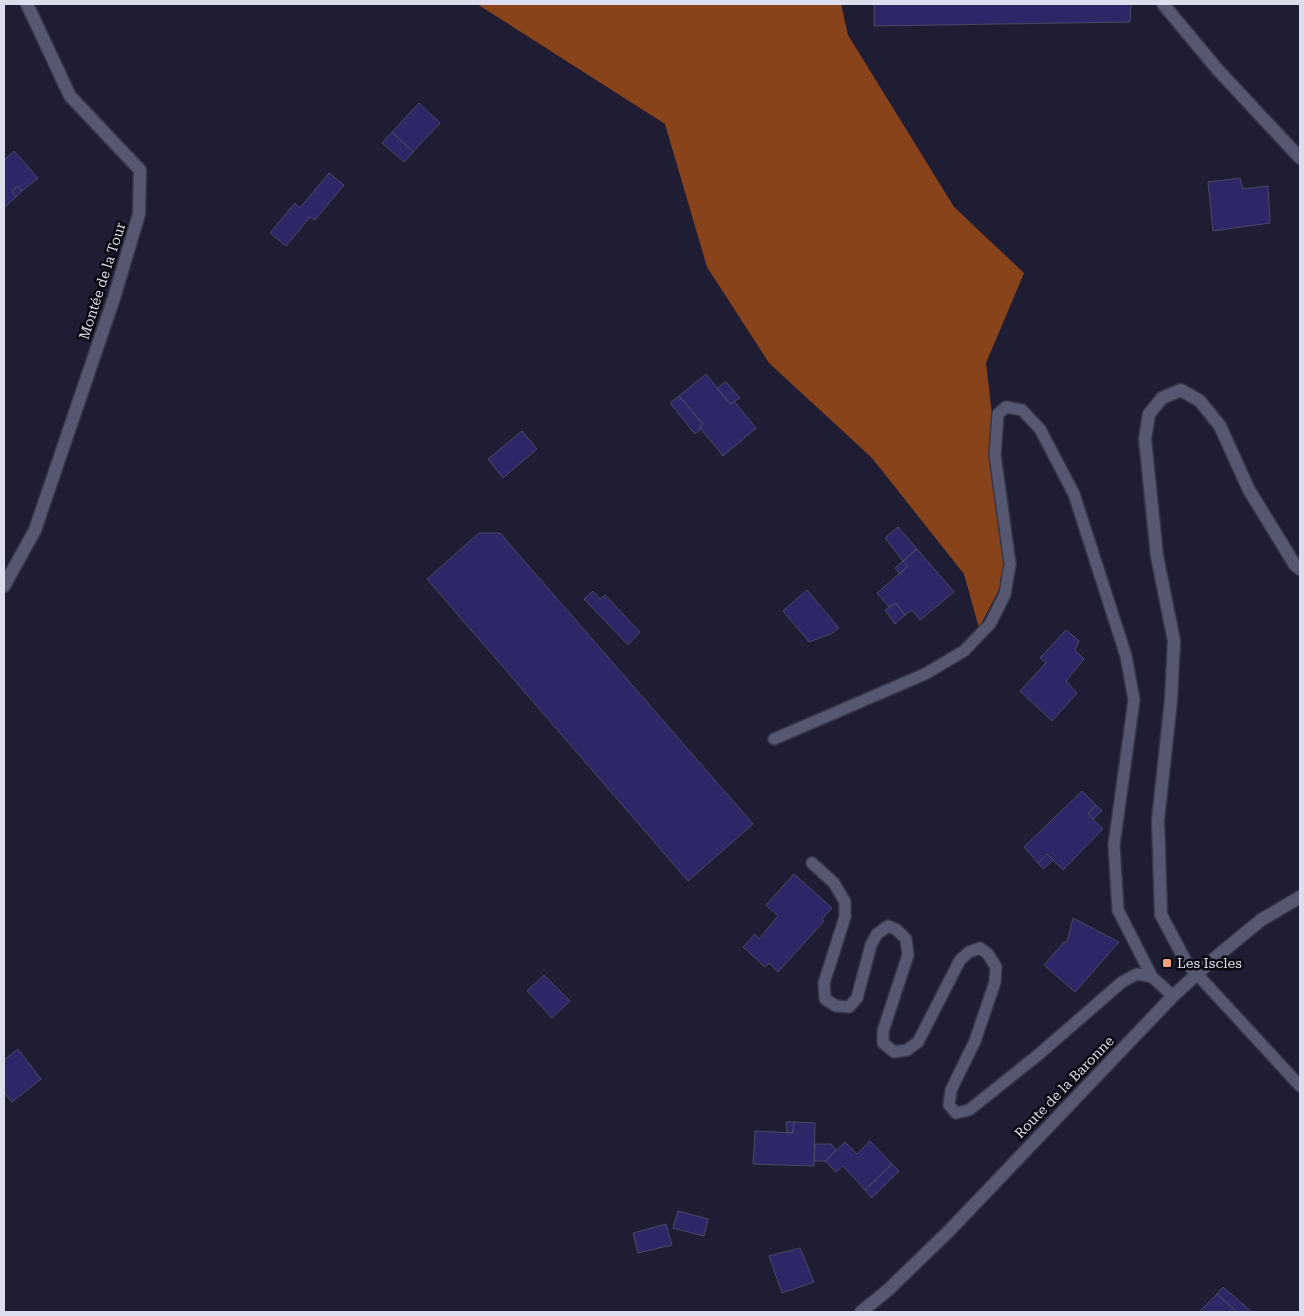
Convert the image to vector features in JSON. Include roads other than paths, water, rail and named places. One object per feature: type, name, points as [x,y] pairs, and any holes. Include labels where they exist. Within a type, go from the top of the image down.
[{"type":"street","name":"Montée de la Tour","points":[[4,586],[35,530],[114,298],[139,214],[140,170],[70,96],[27,4]]},
{"type":"street","points":[[1163,4],[1218,70],[1300,158]]},
{"type":"street","points":[[1197,974],[1186,962],[1161,915],[1158,820],[1171,700],[1174,641],[1157,556],[1145,439],[1149,414],[1162,398],[1181,390],[1200,401],[1220,426],[1249,490],[1295,565],[1300,570]]},
{"type":"street","name":"Route de la Baronne","points":[[861,1312],[888,1290],[949,1231],[1173,996],[1261,920],[1300,897]]},
{"type":"lane","points":[[774,739],[925,674],[964,651],[990,624],[1006,594],[1010,564],[995,454],[998,414],[1006,407],[1022,410],[1040,429],[1074,494],[1126,656],[1134,700],[1114,845],[1118,910],[1152,978],[1173,996]]},
{"type":"lane","points":[[812,864],[834,883],[845,902],[845,917],[824,983],[826,999],[836,1006],[849,1007],[857,998],[871,945],[877,934],[888,926],[906,939],[908,955],[883,1031],[882,1043],[894,1052],[907,1050],[918,1042],[960,960],[969,952],[980,948],[992,960],[996,967],[995,982],[975,1040],[951,1090],[949,1105],[956,1113],[969,1110],[1038,1055],[1122,982],[1137,974],[1152,978]]},
{"type":"lane","points":[[1197,974],[1300,1086]]},
{"type":"place","name":"Les Iscles","points":[[1167,963]]}]
